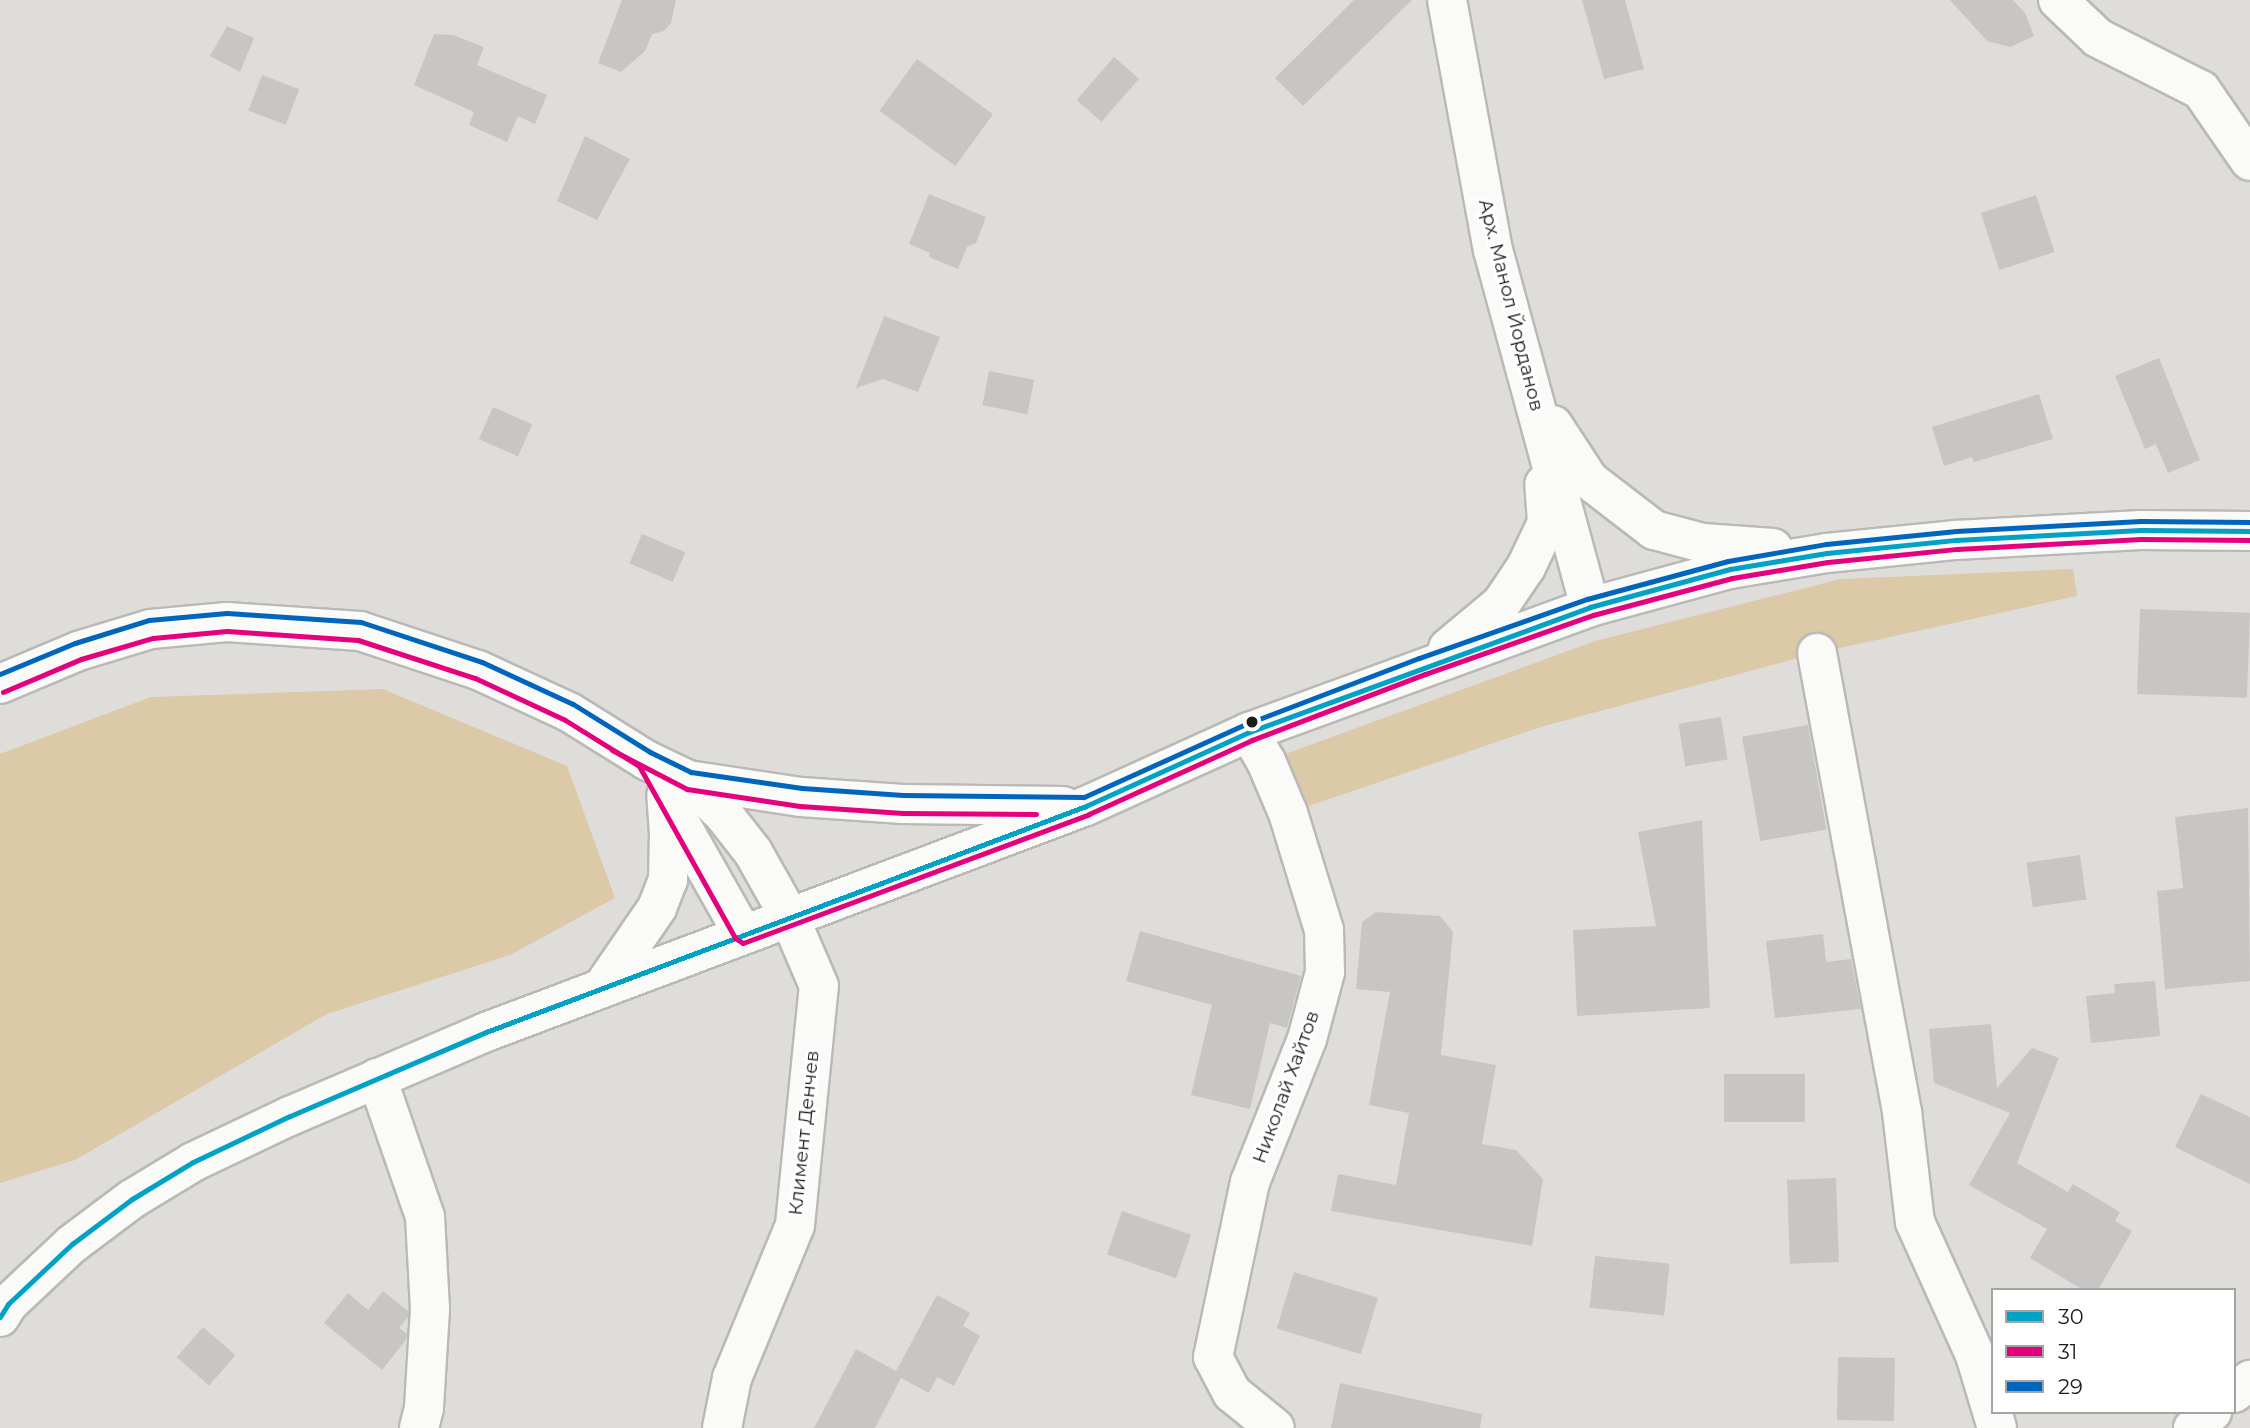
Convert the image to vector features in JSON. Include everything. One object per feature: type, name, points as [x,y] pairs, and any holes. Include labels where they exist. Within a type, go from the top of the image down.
[{"type":"street","name":"Арх. Манол Йорданов","points":[[1447,0],[1493,250],[1590,607]]},
{"type":"street","points":[[2058,0],[2098,38],[2202,90],[2250,161]]},
{"type":"street","points":[[1526,372],[1563,444],[1589,480],[1654,530],[1703,543],[1827,553]]},
{"type":"street","points":[[1422,666],[1502,604],[1526,567],[1547,523],[1540,422]]},
{"type":"street","points":[[0,1317],[8,1304],[72,1244],[132,1199],[193,1162],[377,1078],[486,1032],[1086,806],[1249,732],[1422,666],[1590,607],[1730,569],[1827,553],[1956,540],[2141,530],[2250,531]]},
{"type":"street","points":[[0,684],[78,651],[151,629],[227,622],[360,631],[478,670],[569,712],[646,760],[677,788],[743,934]]},
{"type":"street","points":[[1817,653],[1902,1112],[1915,1222],[1975,1355],[1991,1408]]},
{"type":"street","name":"Николай Хайтов","points":[[1249,732],[1266,761],[1288,813],[1324,930],[1325,972],[1307,1038],[1251,1182],[1213,1357],[1232,1393],[1275,1428]]},
{"type":"street","points":[[677,788],[889,803],[1086,806]]},
{"type":"street","points":[[602,988],[657,908],[668,880],[669,834],[677,788]]},
{"type":"street","name":"Климент Денчев","points":[[677,788],[724,815],[753,852],[789,916],[819,986],[795,1224],[732,1378],[722,1428]]},
{"type":"street","points":[[377,1078],[425,1217],[430,1309],[424,1408],[419,1428]]},
{"type":"street","points":[[2236,1391],[2250,1380]]},
{"type":"street","points":[[2193,1428],[2210,1414]]},
{"type":"shaded area","points":[[2073,569],[2077,596],[1817,653],[1544,726],[1288,813],[1266,761],[1595,641],[1841,579]]},
{"type":"shaded area","points":[[383,689],[567,766],[615,898],[510,955],[327,1014],[75,1160],[0,1183],[0,754],[151,697]]},
{"type":"building","points":[[622,0],[676,0],[671,23],[664,31],[652,34],[645,51],[621,72],[598,63]]},
{"type":"building","points":[[1354,0],[1412,0],[1303,106],[1275,78]]},
{"type":"building","points":[[1582,0],[1625,0],[1644,69],[1604,79]]},
{"type":"building","points":[[1950,0],[2013,0],[2025,13],[2034,36],[2010,47],[1987,41]]},
{"type":"building","points":[[227,26],[254,38],[240,72],[210,56]]},
{"type":"building","points":[[434,34],[453,35],[484,47],[477,65],[547,95],[535,124],[518,116],[507,142],[469,125],[474,112],[414,85]]},
{"type":"building","points":[[1114,57],[1139,79],[1102,122],[1077,100]]},
{"type":"building","points":[[917,59],[993,114],[955,166],[879,111]]},
{"type":"building","points":[[262,75],[299,89],[286,125],[248,110]]},
{"type":"building","points":[[585,136],[630,159],[597,220],[557,201]]},
{"type":"building","points":[[929,194],[986,217],[976,243],[967,247],[958,269],[929,257],[930,253],[909,244]]},
{"type":"building","points":[[2036,195],[2055,252],[1999,270],[1981,213]]},
{"type":"building","points":[[884,316],[940,337],[918,392],[883,379],[856,388]]},
{"type":"building","points":[[2159,358],[2200,460],[2168,473],[2156,444],[2145,449],[2115,376]]},
{"type":"building","points":[[989,371],[1034,380],[1027,414],[982,405]]},
{"type":"building","points":[[2039,394],[2053,439],[1974,462],[1972,457],[1944,466],[1932,427]]},
{"type":"building","points":[[493,407],[532,424],[518,456],[479,439]]},
{"type":"building","points":[[642,534],[685,552],[673,582],[629,563]]},
{"type":"building","points":[[2140,609],[2250,613],[2247,698],[2137,694]]},
{"type":"building","points":[[1721,717],[1728,759],[1685,766],[1679,724]]},
{"type":"building","points":[[1808,725],[1826,829],[1760,841],[1742,737]]},
{"type":"building","points":[[2248,808],[2250,981],[2165,989],[2157,891],[2183,888],[2175,817]]},
{"type":"building","points":[[1702,820],[1710,1008],[1577,1016],[1573,930],[1656,926],[1638,832]]},
{"type":"building","points":[[2080,855],[2086,900],[2033,907],[2027,863]]},
{"type":"building","points":[[1376,912],[1440,916],[1453,932],[1441,1055],[1496,1065],[1482,1144],[1516,1150],[1543,1179],[1532,1246],[1331,1211],[1338,1174],[1396,1185],[1409,1113],[1369,1105],[1390,992],[1356,989],[1362,922]]},
{"type":"building","points":[[1140,931],[1301,976],[1287,1028],[1270,1023],[1250,1109],[1191,1095],[1212,1005],[1126,981]]},
{"type":"building","points":[[1823,934],[1826,962],[1851,959],[1861,1009],[1775,1018],[1766,941]]},
{"type":"building","points":[[2155,981],[2160,1036],[2091,1043],[2086,996],[2115,993],[2114,984]]},
{"type":"building","points":[[1991,1024],[1997,1088],[2032,1048],[2059,1058],[2017,1163],[2068,1192],[2073,1184],[2120,1212],[2115,1221],[2132,1231],[2099,1288],[2080,1288],[2030,1258],[2047,1229],[1969,1185],[2010,1113],[1934,1083],[1929,1029]]},
{"type":"building","points":[[1724,1074],[1805,1074],[1805,1122],[1724,1122]]},
{"type":"building","points":[[2201,1094],[2250,1117],[2250,1184],[2175,1147]]},
{"type":"building","points":[[1836,1178],[1839,1262],[1790,1264],[1787,1180]]},
{"type":"building","points":[[1122,1211],[1191,1235],[1176,1278],[1107,1254]]},
{"type":"building","points":[[1595,1256],[1670,1264],[1664,1316],[1590,1308]]},
{"type":"building","points":[[1294,1272],[1378,1298],[1361,1354],[1277,1328]]},
{"type":"building","points":[[383,1291],[408,1311],[408,1317],[399,1328],[407,1334],[406,1340],[382,1370],[324,1323],[348,1293],[368,1310]]},
{"type":"building","points":[[937,1295],[970,1313],[963,1326],[980,1336],[954,1386],[937,1377],[929,1393],[901,1378],[875,1428],[814,1428],[856,1349],[896,1371]]},
{"type":"building","points":[[203,1327],[235,1355],[209,1385],[177,1357]]},
{"type":"building","points":[[1838,1357],[1895,1358],[1894,1421],[1837,1420]]},
{"type":"building","points":[[1340,1383],[1482,1414],[1480,1428],[1331,1428]]},
{"type":"transit line","name":"29","points":[[0,674],[75,643],[149,620],[227,613],[361,622],[482,662],[573,704],[650,752],[691,772],[802,788],[903,795],[1084,797],[1246,724],[1419,658],[1587,599],[1728,561],[1826,544],[1956,531],[2141,521],[2250,522]]},
{"type":"transit line","name":"30","points":[[0,1317],[8,1304],[72,1244],[132,1199],[193,1162],[290,1116],[486,1032],[1086,806],[1249,732],[1590,607],[1730,569],[1827,553],[1956,540],[2141,530],[2250,531]]},
{"type":"transit line","name":"31","points":[[3,692],[81,659],[153,638],[227,631],[358,640],[475,678],[565,720],[639,766],[735,938],[743,943],[1089,814],[1252,740],[1425,674],[1593,615],[1732,578],[1828,562],[1957,549],[2141,539],[2250,540]]},
{"type":"transit line","name":"31","points":[[612,750],[687,789],[800,806],[903,813],[1036,814]]}]
